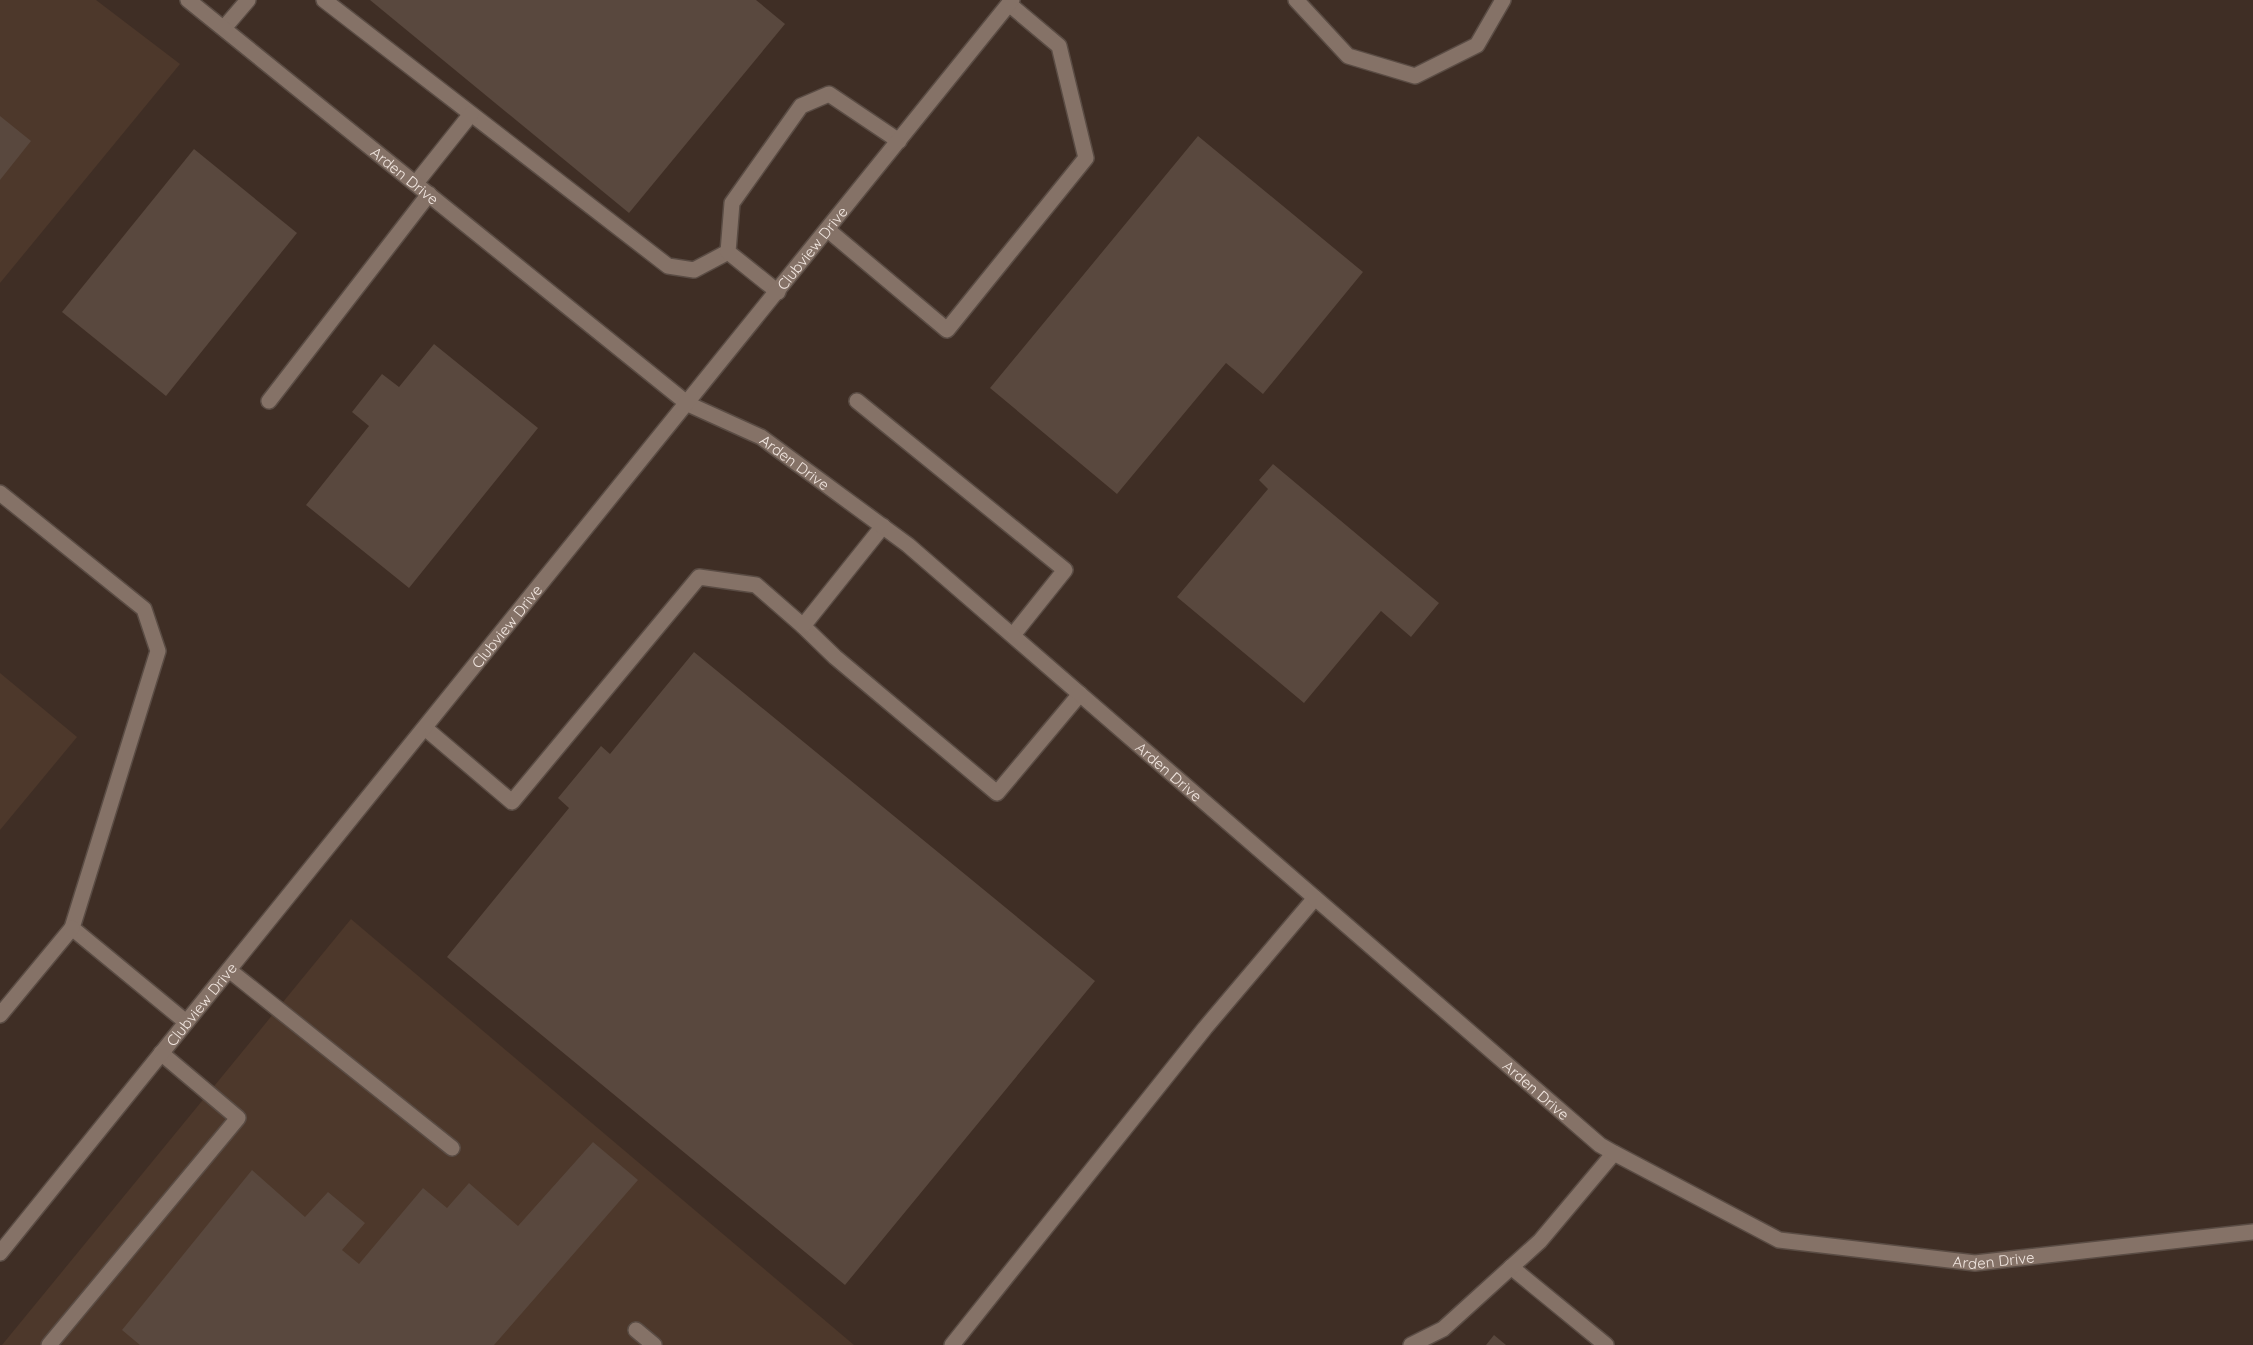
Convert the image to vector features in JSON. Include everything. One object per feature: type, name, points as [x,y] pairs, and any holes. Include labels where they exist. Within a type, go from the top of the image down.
[{"type":"street","name":"Arden Drive","points":[[188,0],[688,404],[761,437],[909,545],[1591,1138],[1614,1153],[1779,1240],[1975,1263],[2253,1232]]},
{"type":"street","points":[[224,28],[248,0]]},
{"type":"street","points":[[324,0],[668,266],[694,270],[728,252]]},
{"type":"street","points":[[1296,0],[1348,57],[1416,76],[1477,45],[1503,0]]},
{"type":"street","points":[[828,230],[947,330],[1086,158],[1059,46],[1011,2]]},
{"type":"street","name":"Clubview Drive","points":[[0,1253],[1011,2]]},
{"type":"street","points":[[728,252],[732,203],[801,106],[829,94],[899,141]]},
{"type":"street","points":[[416,183],[471,114]]},
{"type":"street","points":[[269,401],[429,194]]},
{"type":"street","points":[[728,252],[778,292]]},
{"type":"street","points":[[857,401],[1065,570],[1013,635]]},
{"type":"street","points":[[0,493],[144,609],[158,651],[72,928],[0,1015]]},
{"type":"street","points":[[803,626],[883,526]]},
{"type":"street","points":[[425,728],[512,802],[699,577],[756,585],[835,657],[997,793],[1080,694]]},
{"type":"street","points":[[952,1345],[1205,1028],[1315,898]]},
{"type":"street","points":[[72,928],[186,1022]]},
{"type":"street","points":[[229,970],[452,1148]]},
{"type":"street","points":[[49,1345],[238,1118],[161,1053]]},
{"type":"street","points":[[1411,1345],[1443,1329],[1540,1241],[1614,1153]]},
{"type":"street","points":[[1511,1267],[1606,1345]]},
{"type":"street","points":[[636,1330],[654,1345]]},
{"type":"shaded area","points":[[0,0],[96,0],[180,64],[0,283]]},
{"type":"shaded area","points":[[0,673],[77,737],[0,830]]},
{"type":"shaded area","points":[[351,919],[854,1345],[2,1345]]},
{"type":"building","points":[[370,0],[756,0],[785,24],[629,213]]},
{"type":"building","points":[[0,116],[31,141],[0,180]]},
{"type":"building","points":[[1198,136],[1363,272],[1263,394],[1226,363],[1117,494],[990,388]]},
{"type":"building","points":[[194,149],[297,233],[166,396],[62,312]]},
{"type":"building","points":[[434,344],[538,428],[409,588],[306,505],[369,426],[352,412],[382,374],[399,387]]},
{"type":"building","points":[[1273,464],[1439,603],[1411,637],[1381,611],[1304,703],[1177,597],[1268,489],[1259,480]]},
{"type":"building","points":[[694,652],[1095,981],[845,1285],[447,957],[569,808],[558,798],[601,746],[610,754]]},
{"type":"building","points":[[593,1142],[638,1180],[494,1345],[140,1345],[122,1330],[252,1170],[305,1217],[328,1192],[365,1223],[342,1250],[359,1264],[423,1188],[447,1208],[469,1183],[518,1226]]},
{"type":"building","points":[[1494,1335],[1506,1345],[1486,1345]]}]
